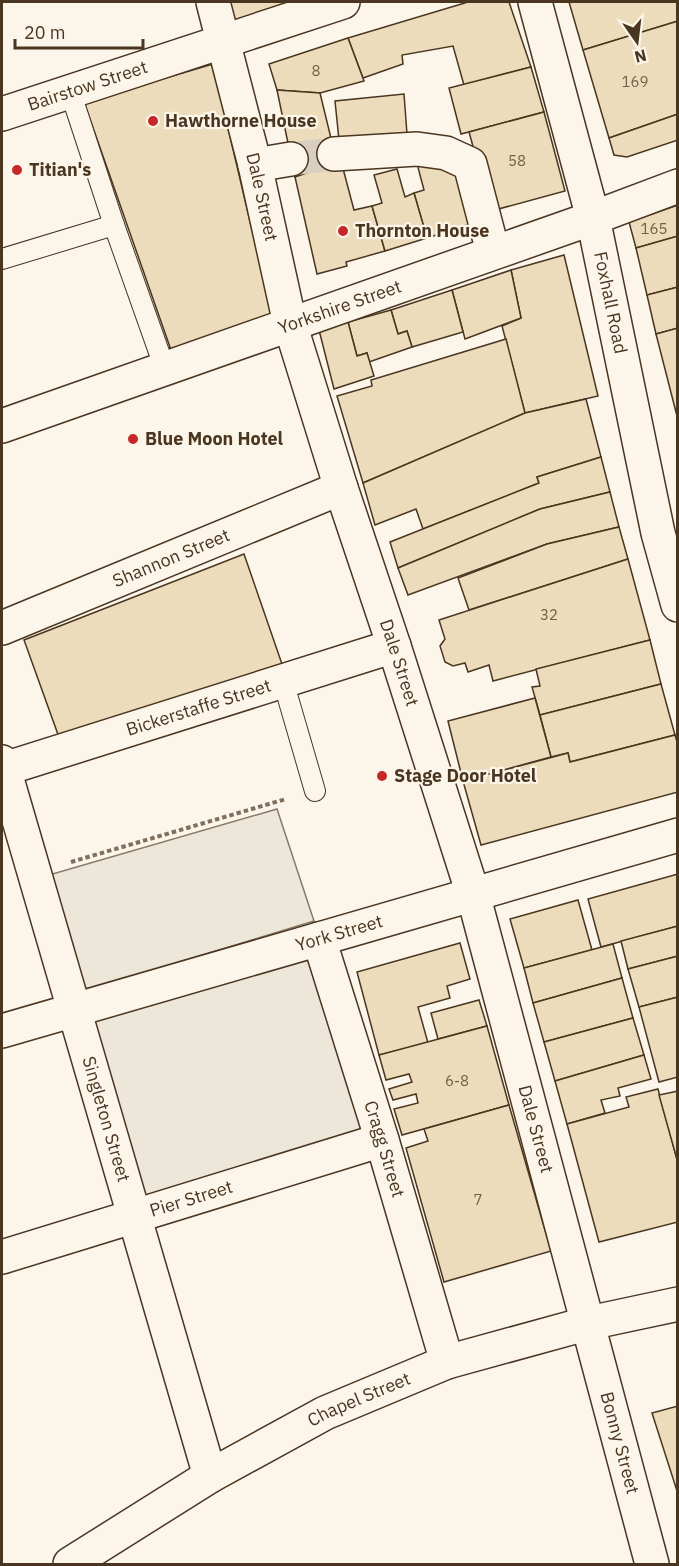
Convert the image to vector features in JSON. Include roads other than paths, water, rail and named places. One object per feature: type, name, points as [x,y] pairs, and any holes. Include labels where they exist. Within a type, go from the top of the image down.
[{"type":"street","name":"Dale Street","points":[[213,2],[255,165],[290,324],[473,894],[589,1323]]},
{"type":"street","name":"Bairstow Street","points":[[2,114],[343,2]]},
{"type":"street","name":"Foxhall Road","points":[[535,2],[593,218],[657,533],[678,605]]},
{"type":"street","points":[[334,154],[417,149],[446,153],[470,165],[493,252]]},
{"type":"street","points":[[255,165],[291,159]]},
{"type":"street","name":"Yorkshire Street","points":[[2,426],[678,186]]},
{"type":"street","name":"Shannon Street","points":[[2,628],[341,488]]},
{"type":"street","name":"Bickerstaffe Street","points":[[2,767],[394,646]]},
{"type":"street","name":"Singleton Street","points":[[2,767],[210,1476]]},
{"type":"street","name":"York Street","points":[[2,1031],[678,835]]},
{"type":"street","name":"Cragg Street","points":[[319,939],[382,1140],[447,1362]]},
{"type":"street","name":"Pier Street","points":[[2,1257],[382,1140]]},
{"type":"street","name":"Chapel Street","points":[[70,1564],[210,1476],[325,1413],[447,1362],[589,1323],[678,1304]]},
{"type":"street","name":"Bonny Street","points":[[589,1323],[652,1564]]},
{"type":"lane","points":[[70,91],[165,369]]},
{"type":"lane","points":[[2,260],[114,225]]},
{"type":"lane","points":[[283,681],[315,791]]},
{"type":"tunnel","points":[[291,159],[334,154]]},
{"type":"place","name":"Hawthorne House","points":[[153,121]]},
{"type":"place","name":"Titian's","points":[[17,170]]},
{"type":"place","name":"Thornton House","points":[[343,231]]},
{"type":"place","name":"Blue Moon Hotel","points":[[133,439]]},
{"type":"place","name":"Stage Door Hotel","points":[[382,776]]}]
